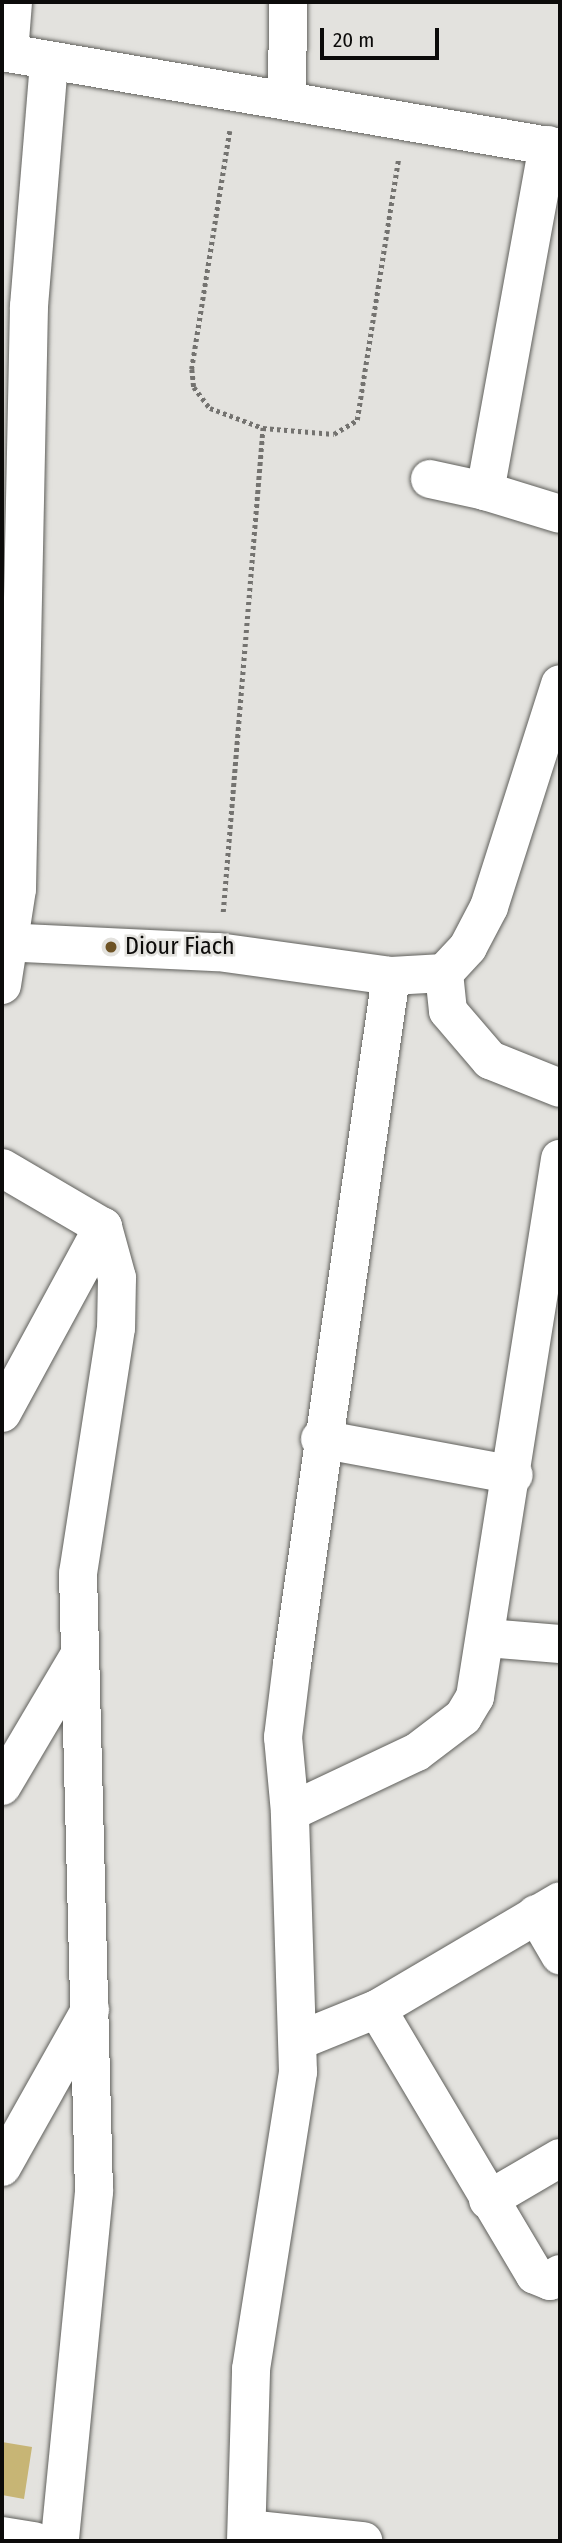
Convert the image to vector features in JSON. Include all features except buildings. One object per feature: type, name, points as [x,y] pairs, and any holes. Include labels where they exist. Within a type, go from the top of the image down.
[{"type":"street","points":[[13,2],[5,52],[554,147],[485,491]]},
{"type":"street","points":[[286,100],[288,2]]},
{"type":"street","points":[[2,985],[18,864],[13,508],[49,61]]},
{"type":"street","points":[[430,479],[485,491],[560,514]]},
{"type":"street","points":[[6,942],[218,952],[391,976],[444,973],[468,947],[489,906],[560,684]]},
{"type":"street","points":[[444,973],[448,1011],[489,1060],[560,1088]]},
{"type":"street","points":[[363,2541],[246,2535],[251,2369],[295,2098],[298,2041],[290,1812],[283,1737],[320,1439],[391,976]]},
{"type":"street","points":[[290,1812],[448,1731],[475,1697],[514,1475],[547,1345],[560,1159]]},
{"type":"street","points":[[2,1168],[103,1227],[114,1256],[117,1328],[80,1546],[79,1656],[94,2192],[60,2541]]},
{"type":"street","points":[[2,1413],[103,1227]]},
{"type":"street","points":[[320,1439],[514,1475]]},
{"type":"street","points":[[487,1638],[560,1644]]},
{"type":"street","points":[[2,1786],[79,1656]]},
{"type":"street","points":[[298,2041],[377,2009],[548,1907],[560,1955]]},
{"type":"street","points":[[377,2009],[488,2200],[535,2274],[550,2281],[560,2274]]},
{"type":"street","points":[[2,2167],[90,2010]]},
{"type":"street","points":[[488,2200],[560,2158]]},
{"type":"path","points":[[236,90],[192,369],[194,387],[210,408],[263,428],[334,434],[357,420],[404,121]]},
{"type":"path","points":[[218,952],[263,428]]},
{"type":"place","name":"Diour Fiach","points":[[111,947]]}]
